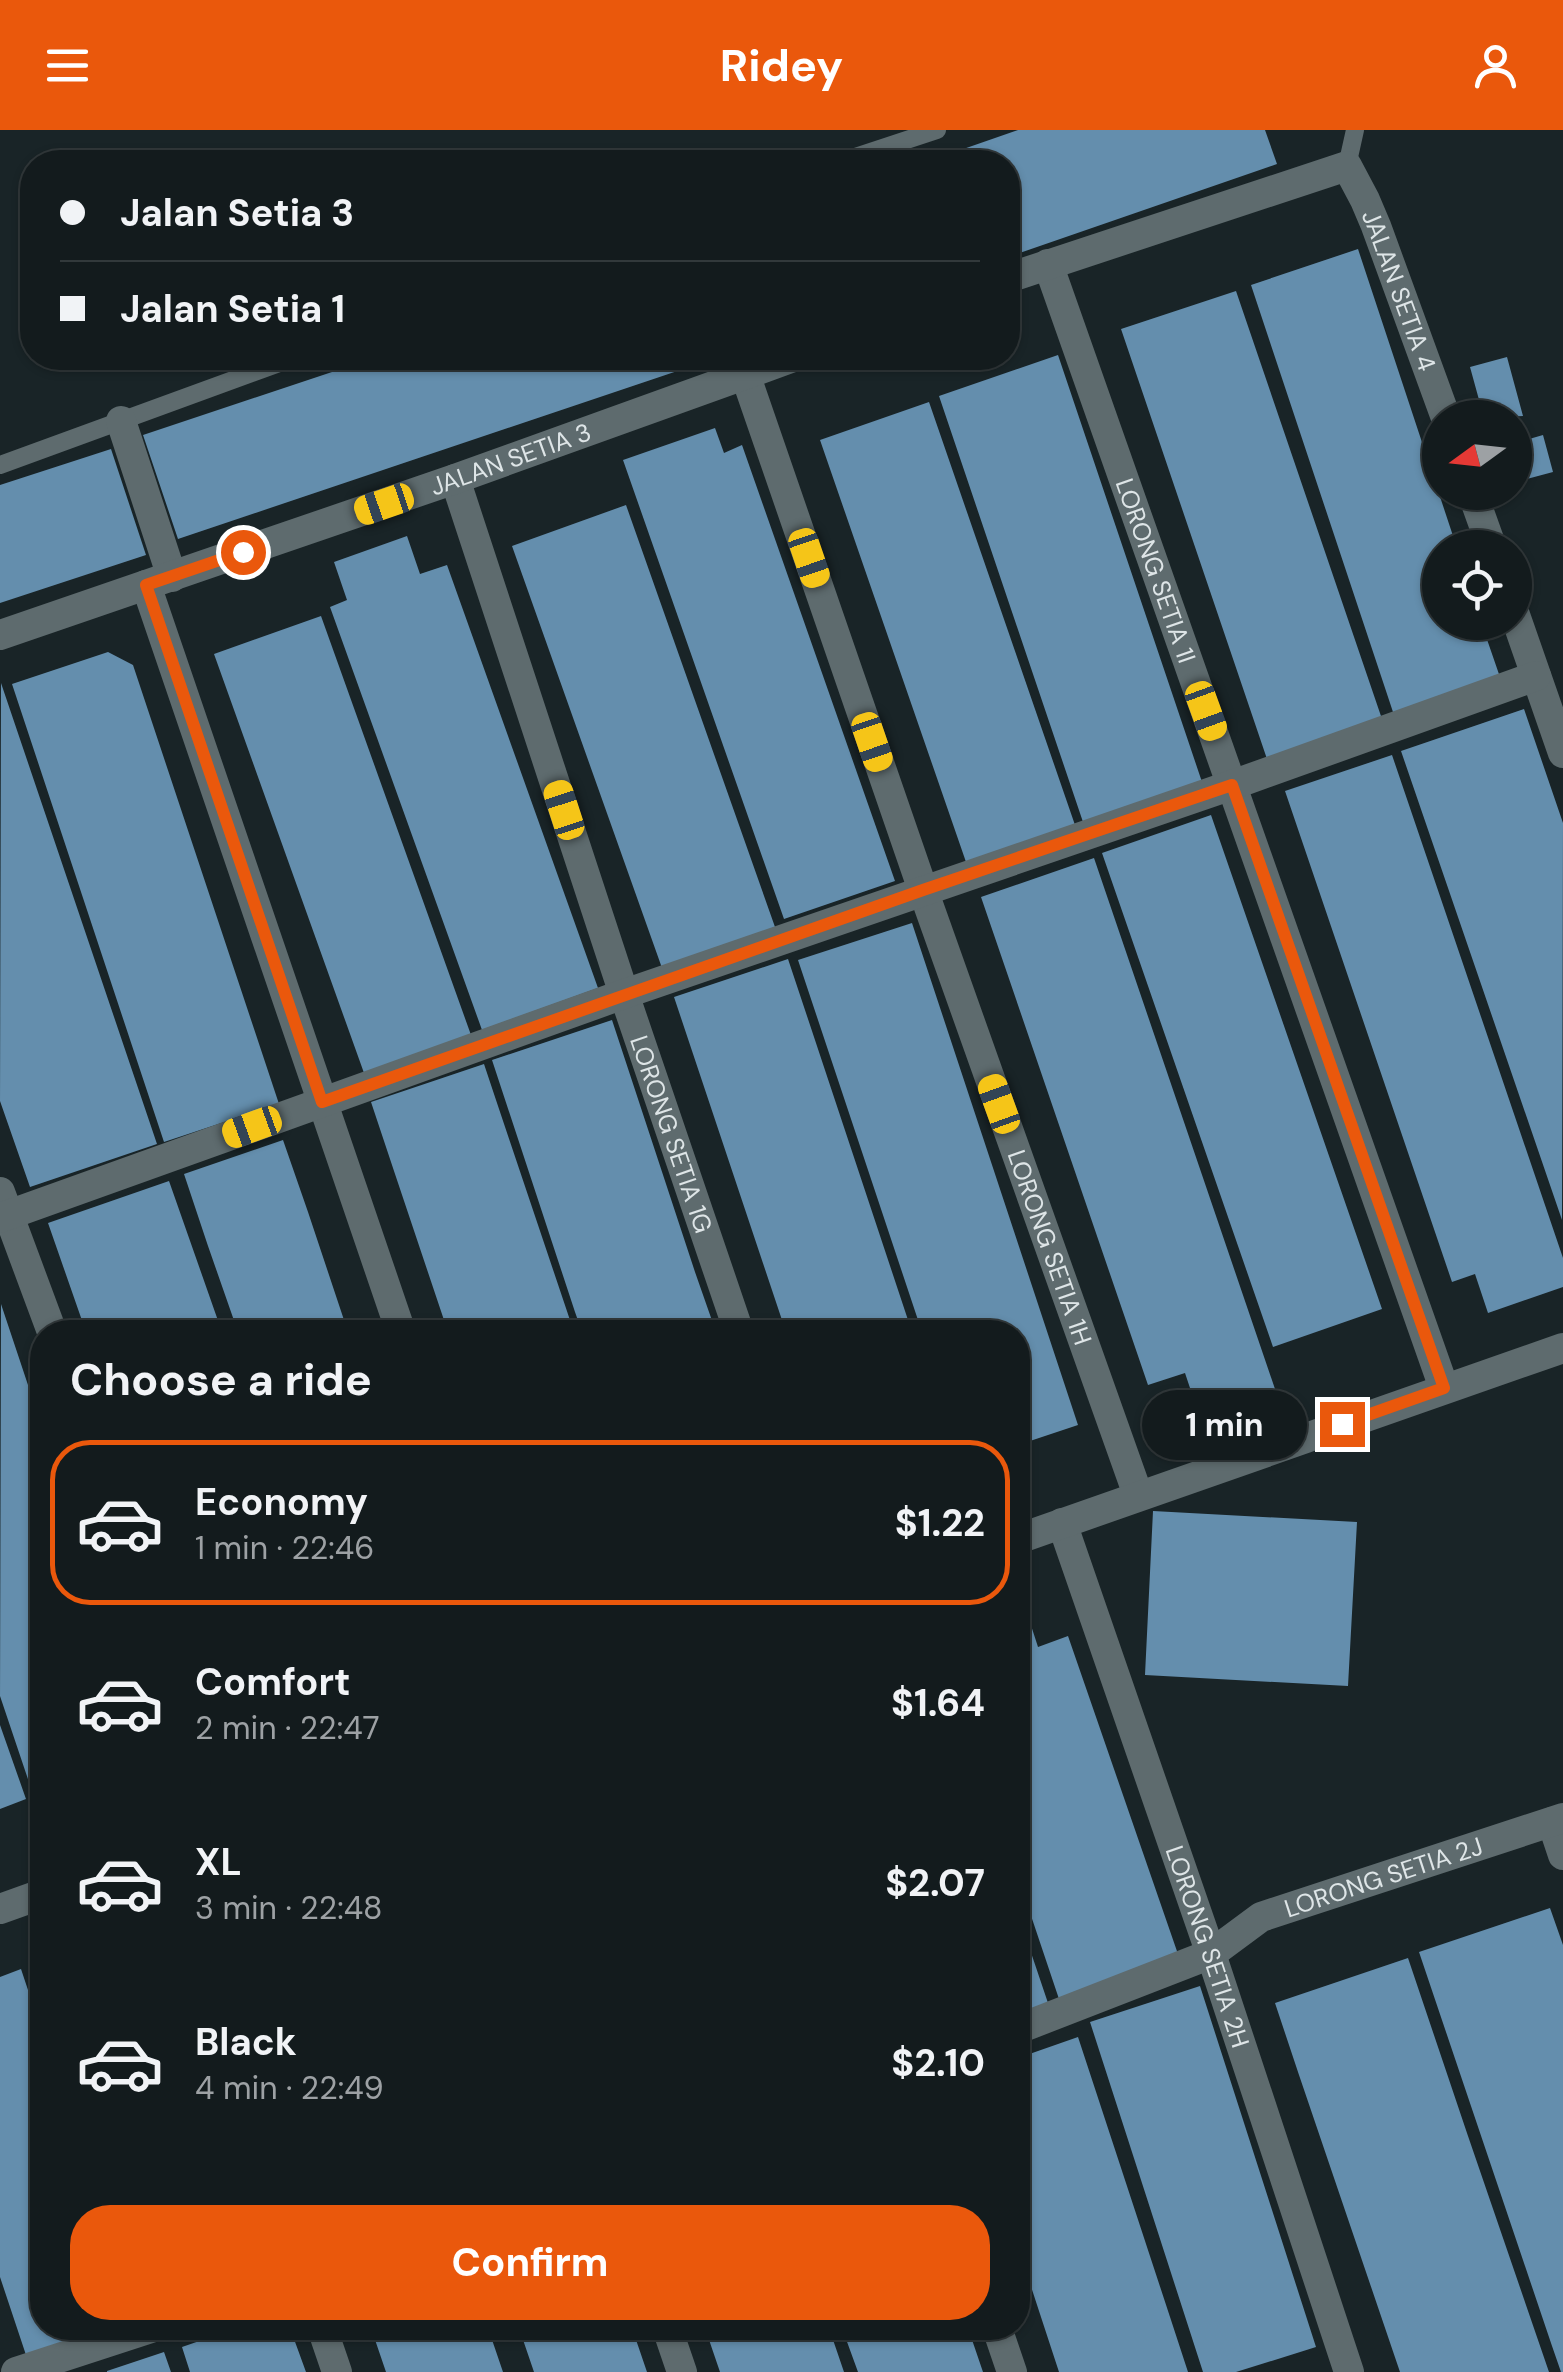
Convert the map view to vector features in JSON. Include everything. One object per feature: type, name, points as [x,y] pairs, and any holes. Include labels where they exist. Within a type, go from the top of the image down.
[{"type":"street","points":[[1020,274],[1347,166]]},
{"type":"street","name":"JALAN SETIA 4","points":[[1347,166],[1376,226],[1439,400]]},
{"type":"street","name":"LORONG SETIA 1I","points":[[1048,264],[1444,1388]]},
{"type":"street","name":"JALAN SETIA 3","points":[[0,635],[455,479],[755,370]]},
{"type":"street","name":"LORONG SETIA 1H","points":[[746,374],[923,890],[1138,1495]]},
{"type":"street","points":[[121,421],[159,581],[322,1102],[397,1320]]},
{"type":"street","name":"LORONG SETIA 1G","points":[[455,479],[735,1320]]},
{"type":"street","points":[[1524,640],[1563,753]]},
{"type":"street","points":[[47,1320],[3,1208],[322,1102],[1536,676]]},
{"type":"street","points":[[1030,1535],[1563,1348]]},
{"type":"street","name":"LORONG SETIA 2H","points":[[1062,1523],[1212,1954],[1348,2372]]},
{"type":"street","points":[[1558,1820],[1563,1855]]},
{"type":"street","name":"LORONG SETIA 2J","points":[[1030,2024],[1212,1954],[1261,1918],[1558,1820]]},
{"type":"street","points":[[0,1909],[30,1898]]},
{"type":"street","points":[[16,2372],[114,2340]]},
{"type":"street","points":[[326,2340],[337,2372]]},
{"type":"street","points":[[670,2340],[682,2372]]},
{"type":"street","points":[[1001,2340],[1012,2372]]},
{"type":"lane","points":[[876,150],[937,130]]},
{"type":"lane","points":[[1347,166],[1355,130]]},
{"type":"lane","points":[[0,465],[260,370]]},
{"type":"building","points":[[1018,130],[1265,130],[1277,164],[1020,253],[1020,150],[960,150]]},
{"type":"building","points":[[1358,249],[1422,442],[1422,510],[1444,510],[1451,530],[1422,530],[1422,640],[1487,640],[1501,680],[1394,715],[1251,285]]},
{"type":"building","points":[[1236,291],[1382,719],[1267,759],[1121,329]]},
{"type":"building","points":[[1058,355],[1202,782],[1083,822],[939,396]]},
{"type":"building","points":[[1507,357],[1519,400],[1479,400],[1470,367]]},
{"type":"building","points":[[338,370],[680,370],[178,539],[143,435]]},
{"type":"building","points":[[929,402],[1075,825],[966,862],[820,440]]},
{"type":"building","points":[[715,428],[724,453],[742,445],[895,881],[784,919],[623,460]]},
{"type":"building","points":[[1543,435],[1553,472],[1532,478],[1532,438]]},
{"type":"building","points":[[111,449],[146,555],[0,603],[0,485]]},
{"type":"building","points":[[626,505],[775,927],[662,968],[512,546]]},
{"type":"building","points":[[407,536],[420,574],[447,565],[598,988],[482,1030],[330,607],[347,600],[334,562]]},
{"type":"building","points":[[321,616],[471,1035],[364,1073],[214,654]]},
{"type":"building","points":[[108,652],[133,665],[279,1104],[164,1142],[12,684]]},
{"type":"building","points":[[1,683],[157,1144],[30,1187],[0,1101]]},
{"type":"building","points":[[1524,709],[1563,823],[1562,1220],[1401,751]]},
{"type":"building","points":[[1392,755],[1563,1258],[1563,1287],[1488,1313],[1475,1274],[1452,1282],[1285,791]]},
{"type":"building","points":[[1211,815],[1382,1309],[1273,1347],[1102,853]]},
{"type":"building","points":[[1094,858],[1275,1389],[1199,1415],[1185,1373],[1148,1385],[981,897]]},
{"type":"building","points":[[912,923],[1078,1425],[1030,1441],[1030,1320],[918,1320],[798,960]]},
{"type":"building","points":[[788,959],[908,1320],[782,1320],[674,997]]},
{"type":"building","points":[[612,1020],[712,1320],[578,1320],[492,1060]]},
{"type":"building","points":[[484,1064],[570,1320],[444,1320],[371,1102]]},
{"type":"building","points":[[283,1140],[344,1320],[234,1320],[184,1174]]},
{"type":"building","points":[[169,1181],[218,1320],[82,1320],[48,1223]]},
{"type":"building","points":[[1,1304],[30,1391],[30,1785],[0,1696]]},
{"type":"building","points":[[1153,1511],[1357,1522],[1348,1686],[1145,1675]]},
{"type":"building","points":[[1030,1622],[1038,1647],[1068,1636],[1179,1957],[1059,1999],[1030,1913]]},
{"type":"building","points":[[0,1725],[26,1799],[0,1809]]},
{"type":"building","points":[[1550,1908],[1563,1945],[1563,2372],[1419,1952]]},
{"type":"building","points":[[1030,1950],[1048,2003],[1030,2010]]},
{"type":"building","points":[[1408,1958],[1549,2372],[1400,2372],[1275,2003]]},
{"type":"building","points":[[21,1969],[30,1996],[30,2340],[79,2340],[27,2358],[0,2277],[0,1977]]},
{"type":"building","points":[[1200,1986],[1316,2347],[1236,2372],[1203,2372],[1090,2022]]},
{"type":"building","points":[[1078,2037],[1188,2372],[1059,2372],[1030,2282],[1030,2054]]},
{"type":"building","points":[[202,2340],[294,2340],[306,2372],[190,2372],[182,2347]]},
{"type":"building","points":[[375,2340],[492,2340],[503,2372],[386,2372]]},
{"type":"building","points":[[523,2340],[636,2340],[647,2372],[534,2372]]},
{"type":"building","points":[[709,2340],[833,2340],[844,2372],[720,2372]]},
{"type":"building","points":[[846,2340],[972,2340],[983,2372],[858,2372]]},
{"type":"building","points":[[164,2352],[171,2372],[107,2372],[107,2371]]},
{"type":"route","points":[[243,552],[146,585],[322,1102],[1232,785],[1444,1388],[1342,1424]]}]
